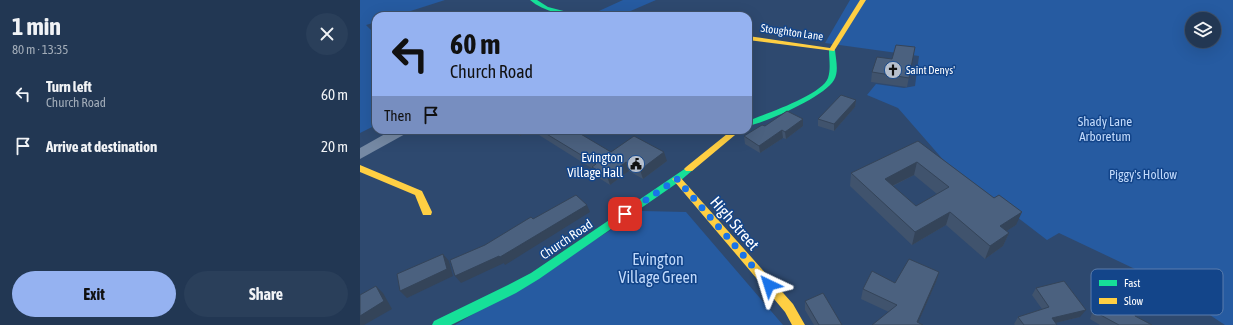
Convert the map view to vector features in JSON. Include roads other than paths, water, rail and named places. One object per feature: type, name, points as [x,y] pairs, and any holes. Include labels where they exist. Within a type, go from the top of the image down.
[{"type":"street","points":[[533,0],[546,8],[563,12]]},
{"type":"street","points":[[752,122],[811,96],[824,88],[829,81],[832,72],[832,50],[863,0]]},
{"type":"street","name":"Stoughton Lane","points":[[752,39],[832,50]]},
{"type":"street","points":[[360,154],[395,134]]},
{"type":"street","name":"Church Road","points":[[438,325],[512,289],[535,276],[677,179],[732,134]]},
{"type":"street","points":[[360,168],[418,193],[427,212]]},
{"type":"street","name":"High Street","points":[[677,179],[789,308],[799,325]]},
{"type":"place","name":"Saint Denys'","points":[[893,70]]},
{"type":"place","name":"Evington Village Hall","points":[[636,164]]},
{"type":"park label","name":"Shady Lane Arboretum","points":[[1105,128]]},
{"type":"park label","name":"Piggy's Hollow","points":[[1143,174]]},
{"type":"park label","name":"Evington Village Green","points":[[658,268]]}]
